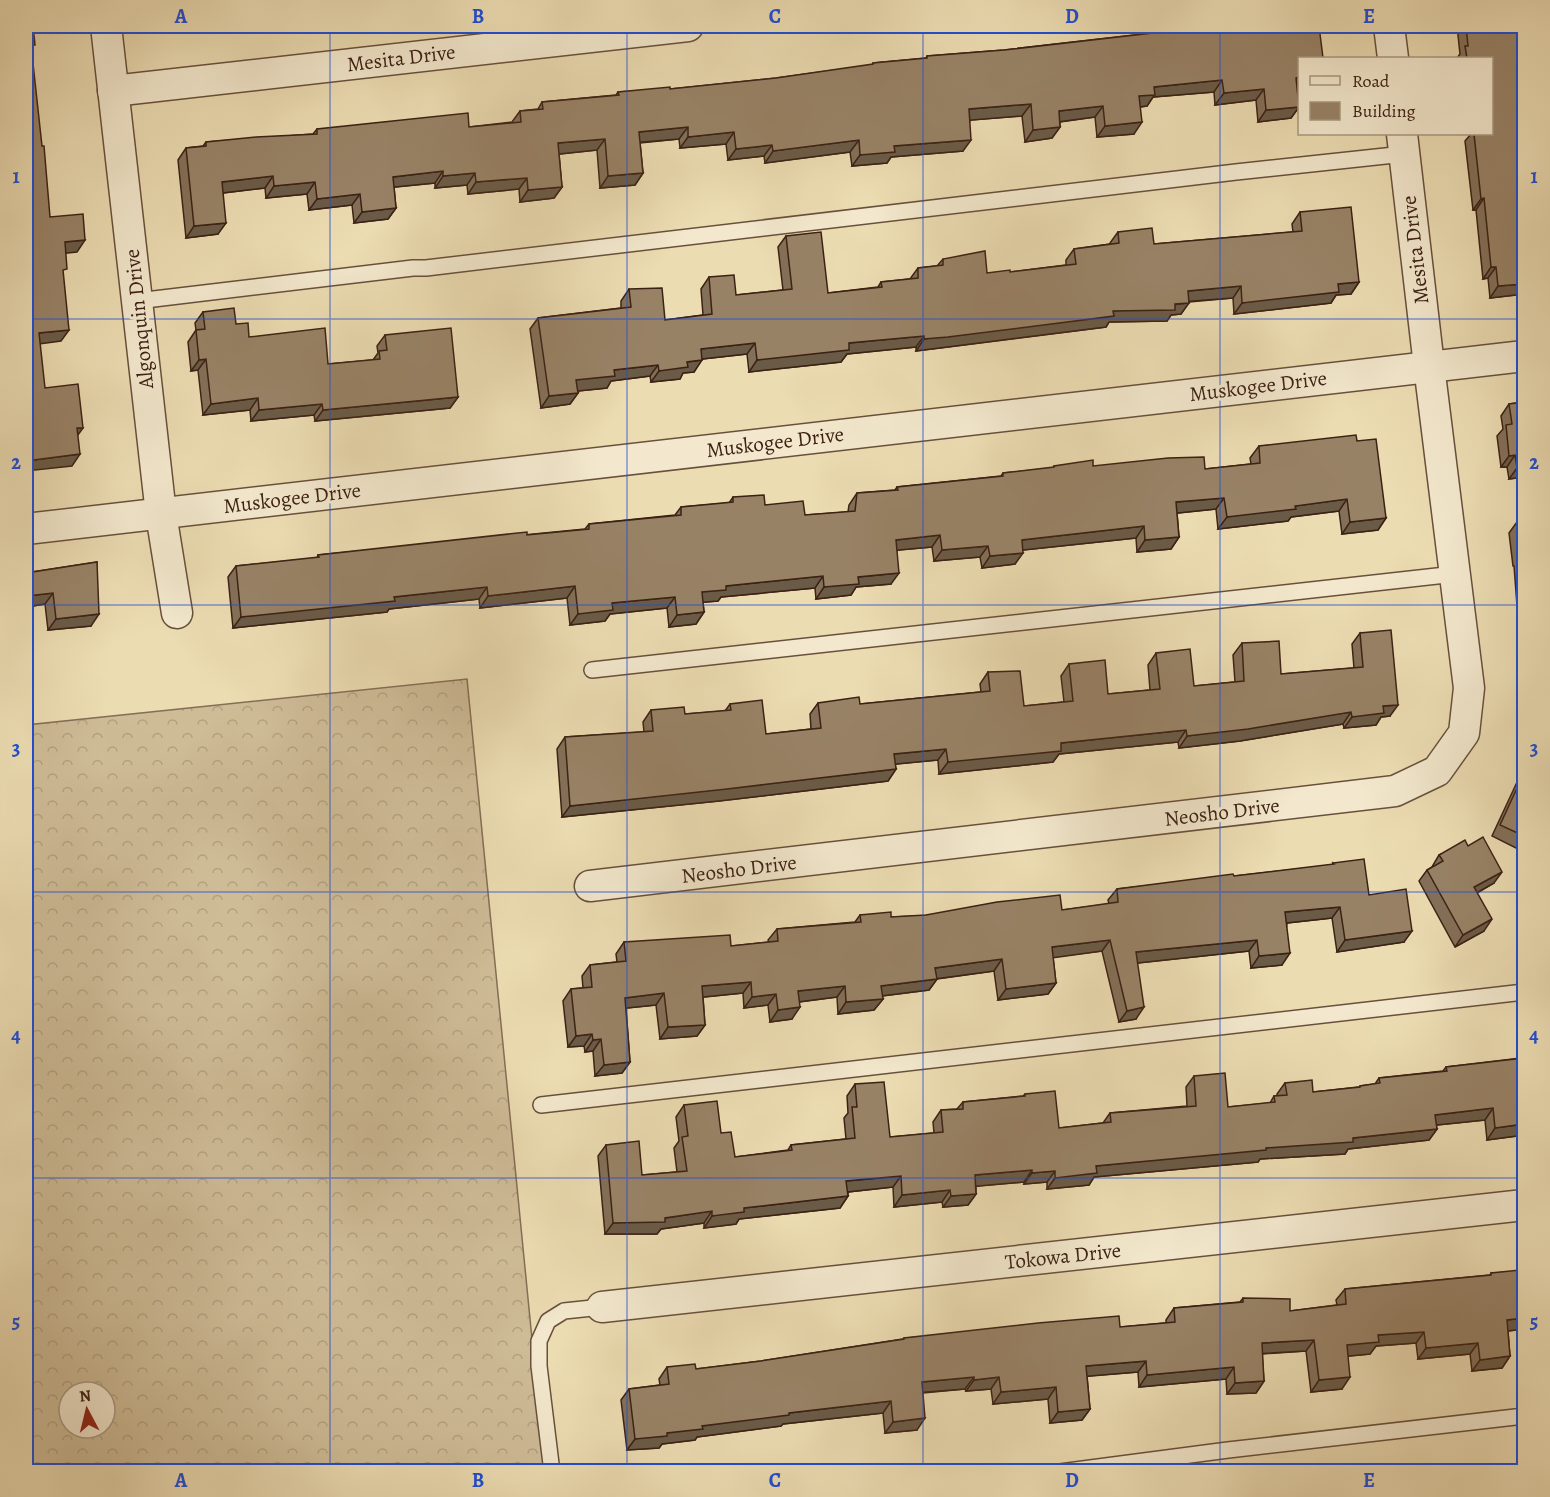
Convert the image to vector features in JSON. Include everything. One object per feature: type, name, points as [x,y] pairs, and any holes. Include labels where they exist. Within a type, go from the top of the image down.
[{"type":"street","name":"Algonquin Drive","points":[[106,26],[161,514],[177,613]]},
{"type":"street","name":"Mesita Drive","points":[[113,91],[688,26]]},
{"type":"street","points":[[1389,26],[1393,57]]},
{"type":"street","name":"Mesita Drive","points":[[1403,144],[1429,366]]},
{"type":"street","name":"Muskogee Drive","points":[[26,529],[1524,356]]},
{"type":"street","name":"Neosho Drive","points":[[590,886],[1395,791],[1437,771],[1464,733],[1468,688],[1429,366]]},
{"type":"street","name":"Tokowa Drive","points":[[602,1307],[1524,1205]]},
{"type":"lane","points":[[137,300],[1224,173],[1403,144]]},
{"type":"lane","points":[[592,670],[1455,574]]},
{"type":"lane","points":[[541,1105],[1524,992]]},
{"type":"lane","points":[[552,1472],[539,1341],[548,1321],[564,1311],[602,1307]]},
{"type":"lane","points":[[1060,1472],[1524,1416]]},
{"type":"green space","points":[[467,679],[545,1471],[26,1471],[26,725]]},
{"type":"building","points":[[26,26],[33,26],[35,45],[31,45],[42,146],[44,146],[50,217],[83,214],[85,240],[65,242],[67,269],[63,270],[69,330],[39,333],[45,388],[78,384],[83,428],[77,428],[80,454],[26,461]]},
{"type":"building","points":[[1169,26],[1319,26],[1323,57],[1298,57],[1298,77],[1296,78],[1298,107],[1266,110],[1264,89],[1224,93],[1222,80],[1154,87],[1155,95],[1139,96],[1142,122],[1105,126],[1103,106],[1059,111],[1060,127],[1033,130],[1031,104],[969,109],[971,140],[894,146],[895,152],[860,155],[859,140],[773,151],[772,145],[736,149],[734,132],[688,137],[688,127],[639,132],[643,173],[608,176],[605,139],[558,143],[562,187],[528,190],[527,178],[476,182],[475,173],[443,176],[443,171],[393,177],[396,208],[362,212],[360,194],[317,199],[315,182],[274,186],[273,176],[222,182],[226,223],[194,226],[186,148],[206,146],[206,142],[317,134],[317,129],[468,113],[469,127],[521,122],[520,111],[543,109],[542,102],[619,95],[618,92],[776,78],[873,63],[927,58],[927,56],[1004,50],[1170,31]]},
{"type":"building","points":[[1466,26],[1524,26],[1524,284],[1498,286],[1496,267],[1491,267],[1484,198],[1481,199],[1474,135],[1493,135],[1493,57],[1467,57],[1465,46],[1468,46]]},
{"type":"building","points":[[1351,207],[1359,282],[1338,284],[1339,292],[1242,303],[1241,286],[1188,291],[1189,303],[1175,304],[1175,310],[1113,311],[1114,316],[948,337],[924,339],[924,336],[849,343],[849,350],[757,360],[755,343],[701,349],[702,360],[687,362],[688,367],[659,371],[658,365],[614,370],[615,376],[576,380],[578,393],[549,396],[538,318],[631,307],[629,289],[662,288],[665,320],[712,314],[709,277],[734,275],[736,295],[792,289],[786,236],[821,232],[828,293],[882,287],[881,282],[918,278],[918,268],[943,265],[943,259],[985,251],[987,273],[1010,270],[1010,272],[1076,264],[1074,249],[1119,243],[1118,232],[1152,228],[1154,244],[1302,231],[1300,212]]},
{"type":"building","points":[[234,308],[236,324],[248,323],[249,337],[325,328],[328,364],[380,359],[379,351],[387,350],[385,335],[451,328],[458,397],[323,410],[322,404],[259,410],[258,398],[211,404],[206,359],[199,360],[196,330],[205,329],[203,312]]},
{"type":"building","points":[[1524,402],[1524,467],[1517,468],[1515,455],[1509,456],[1506,425],[1512,424],[1509,404]]},
{"type":"building","points":[[1356,435],[1357,441],[1376,439],[1386,518],[1350,522],[1347,499],[1295,506],[1296,509],[1227,517],[1224,498],[1176,502],[1179,537],[1145,540],[1144,526],[1022,540],[1023,553],[990,556],[988,546],[942,550],[940,535],[896,540],[899,573],[858,577],[859,584],[824,587],[823,576],[726,586],[726,590],[702,592],[704,612],[677,615],[675,597],[612,603],[613,610],[578,614],[575,586],[488,596],[487,587],[394,597],[395,601],[241,617],[236,566],[527,532],[527,535],[589,529],[589,524],[681,515],[681,507],[733,502],[733,497],[764,495],[765,505],[803,501],[805,515],[855,511],[857,493],[1003,476],[1003,473],[1093,460],[1093,466],[1168,458],[1204,457],[1205,469],[1260,463],[1259,446]]},
{"type":"building","points":[[1524,521],[1524,586],[1517,522]]},
{"type":"building","points":[[97,562],[99,614],[56,619],[53,593],[27,596],[26,573]]},
{"type":"building","points":[[1391,630],[1398,705],[1383,706],[1384,713],[1352,717],[1351,712],[1248,729],[1187,736],[1186,730],[1061,743],[1061,751],[948,762],[946,749],[894,754],[896,769],[570,806],[565,737],[653,731],[651,710],[684,707],[685,714],[731,710],[730,704],[762,700],[766,734],[821,728],[818,703],[859,697],[860,704],[990,691],[988,672],[1020,671],[1024,706],[1073,701],[1069,664],[1105,660],[1108,694],[1160,689],[1156,653],[1190,649],[1194,686],[1244,681],[1242,643],[1279,641],[1281,674],[1363,667],[1360,633]]},
{"type":"building","points":[[1524,773],[1524,836],[1500,825]]},
{"type":"building","points":[[1483,837],[1502,872],[1474,887],[1492,919],[1463,935],[1427,870],[1443,861],[1439,855],[1465,840],[1468,846]]},
{"type":"building","points":[[1364,859],[1369,895],[1406,889],[1412,931],[1345,940],[1340,907],[1285,912],[1290,953],[1259,956],[1257,940],[1136,952],[1144,1007],[1127,1011],[1110,940],[1052,947],[1056,983],[1006,989],[1002,959],[935,968],[937,979],[881,986],[883,999],[846,1002],[845,986],[798,991],[800,1007],[778,1010],[776,994],[752,997],[751,982],[702,986],[705,1025],[668,1027],[664,993],[625,998],[630,1062],[604,1065],[601,1039],[593,1040],[592,1034],[576,1036],[571,989],[592,987],[590,965],[626,961],[624,942],[730,935],[731,946],[778,941],[777,929],[861,922],[860,915],[891,912],[891,917],[926,915],[997,902],[1060,895],[1062,910],[1118,902],[1117,889]]},
{"type":"building","points":[[1524,1058],[1524,1124],[1495,1128],[1493,1108],[1435,1115],[1437,1129],[1353,1138],[1353,1142],[1266,1148],[1266,1150],[1096,1166],[1097,1173],[1055,1178],[1055,1171],[1032,1173],[1032,1170],[975,1175],[976,1194],[951,1196],[950,1190],[902,1195],[901,1176],[846,1181],[848,1196],[744,1208],[744,1212],[712,1216],[712,1211],[665,1218],[665,1222],[613,1223],[606,1145],[639,1141],[642,1175],[687,1171],[682,1137],[688,1136],[684,1105],[717,1101],[721,1133],[731,1132],[735,1157],[792,1150],[791,1145],[855,1138],[852,1107],[857,1107],[855,1084],[884,1082],[890,1137],[943,1132],[941,1110],[963,1109],[963,1102],[1025,1096],[1025,1094],[1055,1091],[1059,1128],[1111,1122],[1110,1113],[1196,1106],[1194,1076],[1225,1073],[1228,1107],[1275,1102],[1274,1096],[1287,1095],[1285,1083],[1312,1080],[1313,1092],[1380,1083],[1379,1078],[1447,1071],[1446,1067]]},
{"type":"building","points":[[1520,1270],[1521,1274],[1524,1273],[1524,1318],[1507,1320],[1510,1356],[1480,1360],[1478,1343],[1426,1348],[1424,1332],[1378,1335],[1379,1342],[1347,1345],[1350,1377],[1319,1380],[1314,1340],[1262,1343],[1264,1381],[1235,1383],[1234,1367],[1147,1375],[1146,1361],[1086,1366],[1090,1409],[1058,1412],[1056,1387],[1001,1392],[999,1377],[974,1380],[974,1377],[922,1382],[925,1418],[893,1422],[891,1401],[789,1413],[789,1415],[702,1426],[703,1429],[667,1433],[667,1436],[635,1439],[629,1389],[669,1384],[667,1367],[695,1364],[696,1369],[904,1338],[1038,1323],[1119,1316],[1120,1327],[1175,1322],[1174,1308],[1243,1302],[1243,1298],[1290,1299],[1290,1311],[1346,1304],[1345,1289],[1491,1275],[1491,1273]]}]
